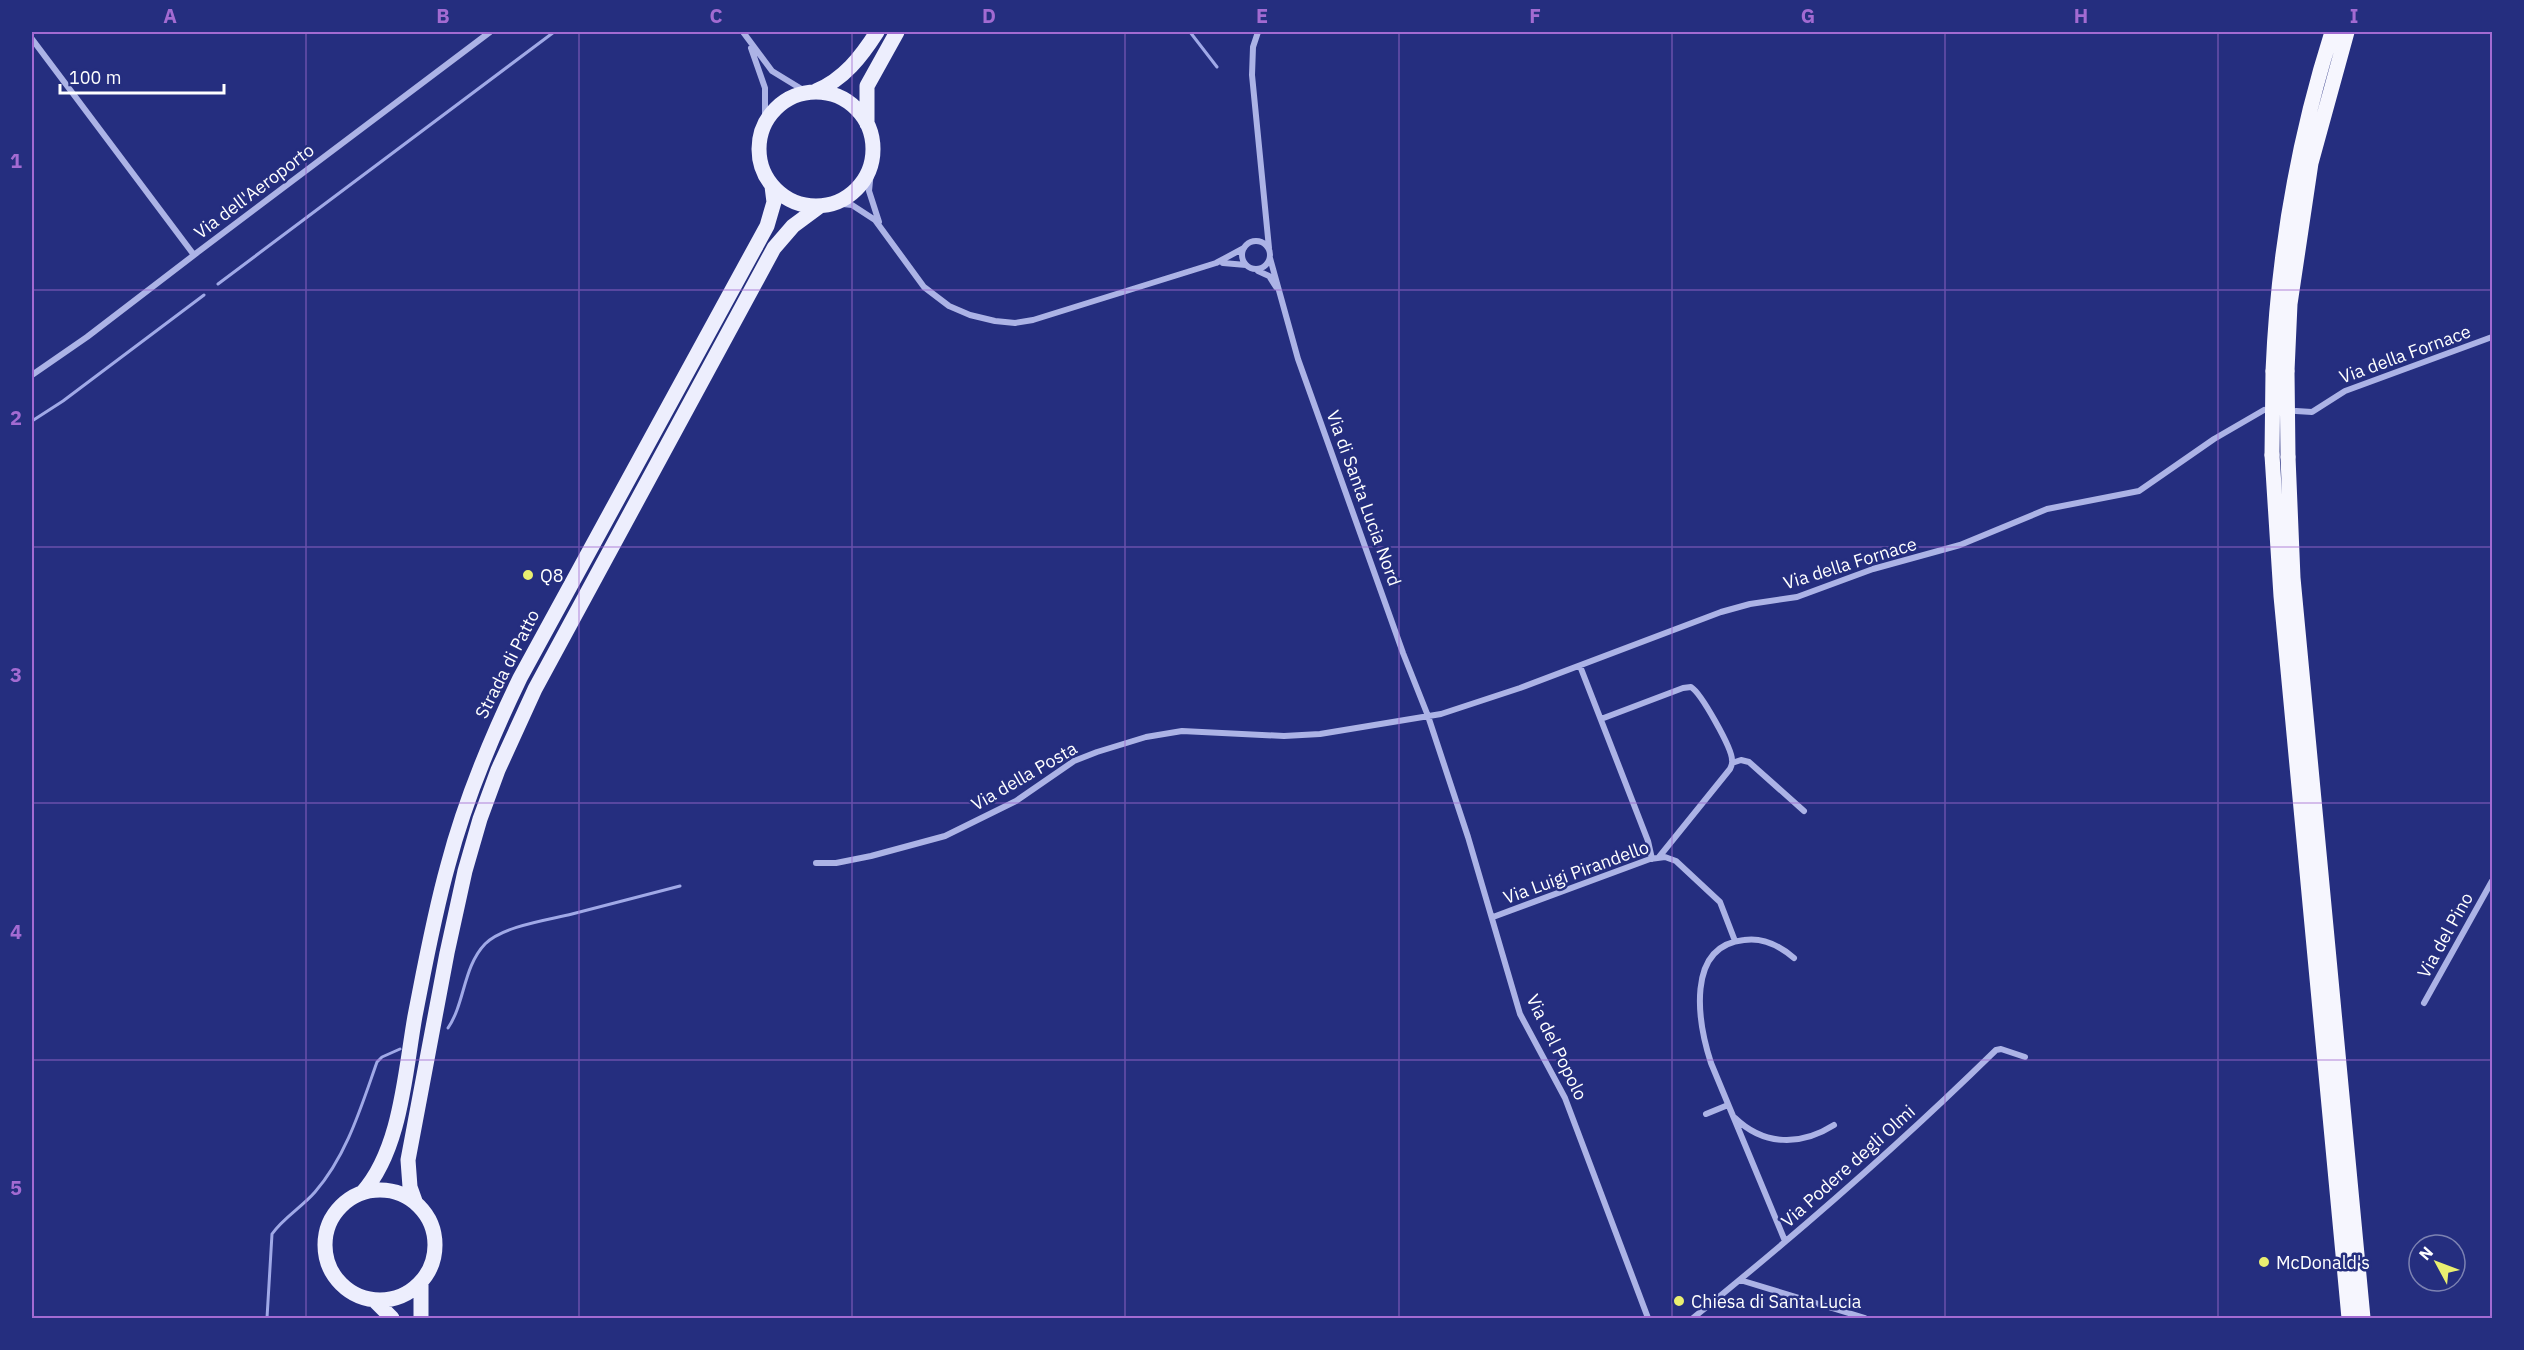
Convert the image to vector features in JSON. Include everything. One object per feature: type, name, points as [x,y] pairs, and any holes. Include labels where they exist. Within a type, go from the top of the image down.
[{"type":"highway","points":[[2332,32],[2310,104],[2292,186],[2278,285],[2281,596],[2349,1318]]},
{"type":"highway","points":[[2280,371],[2311,163],[2347,32]]},
{"type":"highway","points":[[2280,456],[2294,578],[2363,1318]]},
{"type":"main road","points":[[811,92],[829,93],[849,102],[867,124],[873,142],[872,161],[866,177],[855,190],[827,205],[797,203],[772,186],[762,167],[759,152],[765,124],[782,103],[811,92],[829,86],[846,72],[867,48],[877,32]]},
{"type":"main road","points":[[867,124],[867,86],[897,32]]},
{"type":"main road","name":"Strada di Patto","points":[[392,1318],[374,1299],[363,1297],[345,1287],[332,1271],[326,1251],[327,1230],[337,1211],[344,1203],[362,1193],[379,1169],[393,1135],[427,951],[447,865],[462,817],[494,732],[520,678],[767,226],[774,202],[772,186]]},
{"type":"main road","name":"Strada di Patto","points":[[422,1318],[421,1282],[433,1263],[435,1240],[429,1219],[415,1202],[408,1160],[447,953],[471,846],[498,770],[535,688],[774,248],[793,226],[827,205]]},
{"type":"main road","points":[[362,1193],[390,1190],[415,1202]]},
{"type":"main road","points":[[374,1299],[400,1296],[421,1282]]},
{"type":"street","name":"Via dell'Aeroporto","points":[[32,39],[194,255],[490,32]]},
{"type":"street","points":[[743,32],[772,71],[811,92]]},
{"type":"street","points":[[1254,269],[1265,266],[1270,258],[1252,75],[1253,47],[1258,32]]},
{"type":"street","points":[[749,42],[765,88],[765,124]]},
{"type":"street","points":[[872,161],[869,192],[874,212],[884,231]]},
{"type":"street","points":[[827,205],[852,205],[875,220],[919,280],[937,298],[970,315],[1004,323],[1033,320],[1216,263],[1254,241],[1264,243],[1269,248]]},
{"type":"street","points":[[1244,248],[1242,255],[1246,265]]},
{"type":"street","points":[[32,375],[194,255]]},
{"type":"street","name":"Via di Santa Lucia Nord","points":[[1270,258],[1298,359],[1403,653],[1428,716]]},
{"type":"street","points":[[1216,263],[1231,262],[1246,265],[1269,276],[1277,289]]},
{"type":"street","name":"Via della Fornace","points":[[2296,411],[2312,412],[2345,391],[2493,338]]},
{"type":"street","name":"Via della Fornace","points":[[1428,716],[1441,714],[1580,666],[1721,612],[1750,604],[1797,597],[1873,568],[1960,545],[2047,509],[2139,491],[2214,439],[2264,410]]},
{"type":"street","points":[[1580,666],[1655,858],[1726,775],[1732,763],[1730,752],[1702,698],[1691,687],[1601,719]]},
{"type":"street","name":"Via della Posta","points":[[816,863],[836,863],[871,856],[945,837],[1016,801],[1074,761],[1146,737],[1182,731],[1284,736],[1320,734],[1428,716]]},
{"type":"street","name":"Via del Popolo","points":[[1428,716],[1493,917],[1520,1014],[1569,1107],[1648,1318]]},
{"type":"street","points":[[1732,763],[1741,760],[1749,762],[1804,811]]},
{"type":"street","name":"Via Luigi Pirandello","points":[[1493,917],[1655,858],[1668,857],[1676,861],[1720,902],[1735,940]]},
{"type":"street","name":"Via del Pino","points":[[2424,1003],[2493,880]]},
{"type":"street","points":[[1785,1241],[1708,1053],[1700,999],[1706,963],[1717,950],[1735,940],[1765,941],[1782,948],[1794,958]]},
{"type":"street","name":"Via Podere degli Olmi","points":[[1693,1318],[1740,1280],[1953,1093],[1996,1050],[2001,1049],[2025,1057]]},
{"type":"street","points":[[1706,1114],[1728,1105]]},
{"type":"street","points":[[1733,1115],[1753,1132],[1784,1142],[1809,1138],[1834,1125]]},
{"type":"street","points":[[1740,1280],[1865,1318]]},
{"type":"waterway","points":[[218,284],[554,32]]},
{"type":"waterway","points":[[1190,32],[1217,67]]},
{"type":"waterway","points":[[32,421],[63,401],[204,295]]},
{"type":"waterway","points":[[448,1028],[458,1008],[472,963],[485,944],[493,938],[526,924],[680,886]]},
{"type":"waterway","points":[[267,1318],[272,1234],[326,1178],[352,1130],[377,1062],[382,1057],[400,1049]]},
{"type":"place","name":"Q8","points":[[528,575]]},
{"type":"place","name":"McDonald's","points":[[2264,1262]]},
{"type":"place","name":"Chiesa di Santa Lucia","points":[[1679,1301]]}]
